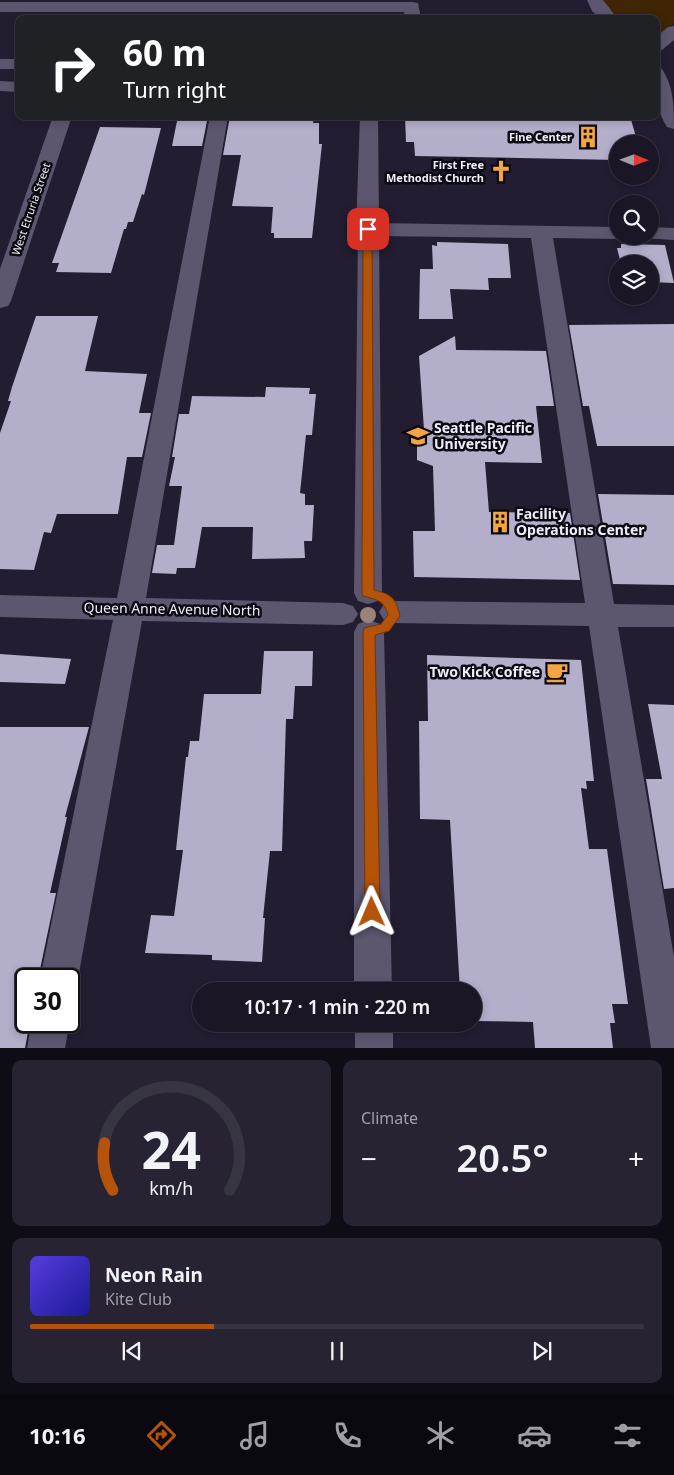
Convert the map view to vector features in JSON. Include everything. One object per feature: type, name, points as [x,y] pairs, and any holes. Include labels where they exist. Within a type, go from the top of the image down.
[{"type":"street","points":[[595,0],[598,7],[606,15]]},
{"type":"street","points":[[0,6],[226,9],[412,7],[413,15]]},
{"type":"street","points":[[660,43],[674,31]]},
{"type":"street","points":[[0,64],[15,64]]},
{"type":"street","points":[[660,73],[674,74]]},
{"type":"street","points":[[660,84],[674,123]]},
{"type":"street","points":[[0,86],[15,86]]},
{"type":"street","name":"West Etruria Street","points":[[0,302],[61,120]]},
{"type":"street","points":[[61,968],[130,608],[217,120]]},
{"type":"street","points":[[369,120],[368,593],[386,598],[391,603],[369,619],[373,982]]},
{"type":"street","points":[[368,229],[609,233]]},
{"type":"street","points":[[541,231],[670,1048]]},
{"type":"street","points":[[659,233],[674,234]]},
{"type":"street","name":"Queen Anne Avenue North","points":[[0,606],[130,608],[369,619],[601,615],[674,616]]},
{"type":"street","points":[[374,1032],[374,1048]]},
{"type":"street","points":[[46,1048],[49,1033]]},
{"type":"shaded area","points":[[603,0],[674,0],[674,23],[660,33],[660,15],[615,15],[606,7]]},
{"type":"building","points":[[177,120],[207,120],[202,146],[172,146]]},
{"type":"building","points":[[229,120],[313,120],[313,123],[319,123],[319,144],[322,144],[312,238],[274,238],[274,233],[271,233],[273,207],[232,206],[241,155],[223,155]]},
{"type":"building","points":[[405,120],[631,120],[635,135],[609,135],[609,160],[415,156],[414,142],[406,142]]},
{"type":"building","points":[[100,127],[161,128],[144,195],[142,194],[133,222],[128,222],[126,229],[124,229],[111,273],[56,272],[59,263],[52,263]]},
{"type":"building","points":[[437,242],[508,244],[511,278],[488,278],[489,290],[450,289],[453,319],[419,319],[420,269],[433,269],[432,245],[437,246]]},
{"type":"building","points":[[621,245],[665,245],[674,283],[659,282],[659,255],[619,255],[617,248],[621,248]]},
{"type":"building","points":[[36,316],[98,316],[85,371],[147,374],[139,413],[151,413],[142,457],[127,457],[118,514],[57,514],[51,533],[44,532],[34,570],[0,569],[0,433],[11,401],[8,401],[12,387]]},
{"type":"building","points":[[674,324],[674,446],[597,446],[589,406],[583,406],[569,325]]},
{"type":"building","points":[[455,336],[456,350],[546,351],[554,406],[536,406],[542,463],[485,462],[489,512],[570,513],[580,580],[414,577],[413,531],[435,531],[433,466],[417,460],[417,440],[424,430],[419,356]]},
{"type":"building","points":[[266,387],[310,388],[309,394],[316,394],[312,435],[306,435],[300,493],[305,494],[305,505],[314,505],[312,541],[304,541],[305,558],[252,559],[253,527],[202,527],[195,568],[177,568],[176,574],[152,573],[157,545],[174,545],[182,486],[169,486],[175,457],[172,457],[179,414],[189,414],[192,396],[265,397]]},
{"type":"building","points":[[598,494],[674,495],[674,585],[613,584]]},
{"type":"building","points":[[264,651],[313,651],[312,686],[295,686],[293,719],[286,719],[282,851],[270,851],[263,918],[265,918],[262,962],[212,960],[212,955],[145,953],[151,915],[174,916],[183,850],[176,850],[186,757],[188,757],[190,741],[199,741],[204,694],[261,694]]},
{"type":"building","points":[[0,654],[71,659],[65,684],[0,682]]},
{"type":"building","points":[[427,655],[581,660],[594,781],[586,781],[587,789],[581,788],[589,849],[607,849],[628,1004],[612,1004],[615,1023],[610,1023],[613,1048],[535,1048],[533,1022],[482,1021],[482,982],[459,982],[450,820],[420,819],[419,721],[428,721]]},
{"type":"building","points":[[648,704],[674,705],[674,888],[664,889],[646,779],[662,779]]},
{"type":"building","points":[[0,727],[89,727],[65,817],[67,817],[50,893],[56,893],[40,968],[15,968],[15,1033],[28,1033],[25,1048],[0,1048]]},
{"type":"place","name":"Fine Center","points":[[588,137]]},
{"type":"place","name":"First Free Methodist Church","points":[[501,171]]},
{"type":"place","name":"Seattle Pacific University","points":[[418,436]]},
{"type":"place","name":"Facility Operations Center","points":[[500,522]]},
{"type":"place","name":"Two Kick Coffee","points":[[557,672]]},
{"type":"route","points":[[368,229],[368,593],[379,594],[386,598],[394,609],[394,616],[385,628],[369,632],[372,912]]}]
